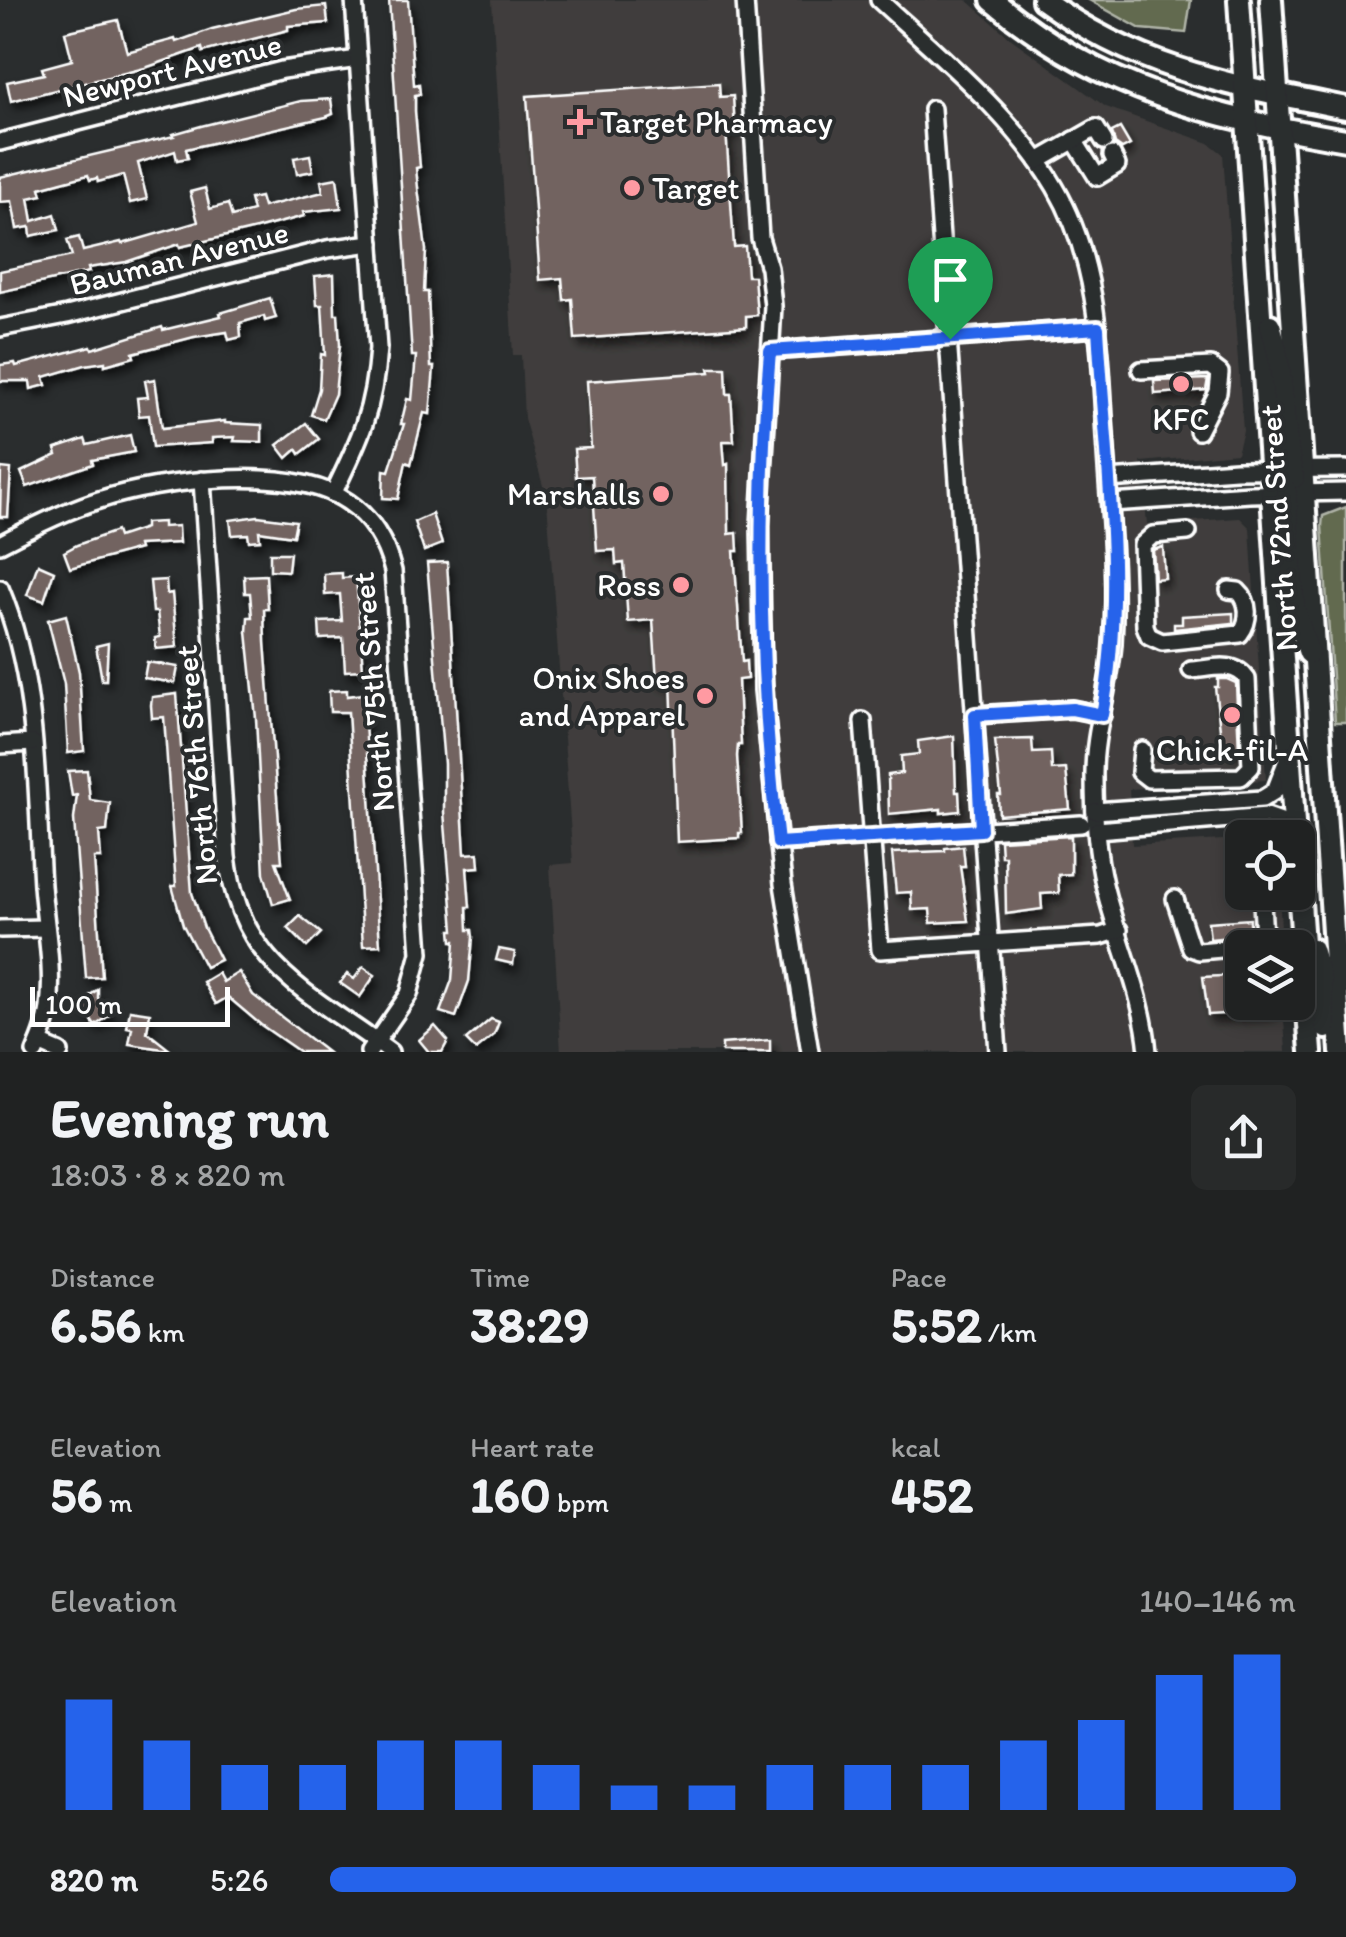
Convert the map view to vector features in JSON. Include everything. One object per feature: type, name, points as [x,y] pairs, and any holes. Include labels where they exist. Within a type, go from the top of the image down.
[{"type":"main road","points":[[992,0],[1054,46],[1096,71],[1167,101],[1247,123],[1346,140]]},
{"type":"main road","points":[[1044,0],[1090,31],[1182,72],[1244,89],[1346,108]]},
{"type":"main road","name":"North 72nd Street","points":[[1238,0],[1259,289],[1289,470]]},
{"type":"main road","name":"North 72nd Street","points":[[1271,0],[1280,129],[1293,820]]},
{"type":"main road","points":[[1289,470],[1298,486],[1289,495]]},
{"type":"main road","name":"North 72nd Street","points":[[1289,495],[1318,684],[1341,1052]]},
{"type":"main road","points":[[1300,910],[1310,1052]]},
{"type":"main road","points":[[1302,910],[1321,979],[1328,1052]]},
{"type":"street","points":[[0,544],[61,514],[152,486],[202,480],[296,483],[333,494],[363,433],[376,384],[378,348],[354,0]]},
{"type":"street","points":[[746,0],[760,238],[772,288],[760,564],[764,690],[778,843],[810,1052]]},
{"type":"street","points":[[878,0],[990,107],[1038,161],[1057,189],[1090,278],[1098,328],[1114,624],[1094,760],[1095,810],[1104,884],[1136,982],[1148,1052]]},
{"type":"street","name":"Newport Avenue","points":[[0,142],[282,70],[358,59]]},
{"type":"street","points":[[932,109],[998,1052]]},
{"type":"street","points":[[1038,161],[1074,140],[1096,128],[1118,164],[1097,177],[1074,140]]},
{"type":"street","name":"Bauman Avenue","points":[[0,328],[67,316],[327,249],[371,243]]},
{"type":"street","points":[[770,351],[1098,328]]},
{"type":"street","points":[[1141,370],[1216,368],[1222,384],[1198,432]]},
{"type":"street","points":[[1108,479],[1346,470]]},
{"type":"street","name":"North 76th Street","points":[[202,480],[231,886],[244,925],[271,963],[378,1049]]},
{"type":"street","points":[[1110,504],[1346,492]]},
{"type":"street","name":"North 75th Street","points":[[333,494],[349,502],[374,526],[390,556],[393,572],[420,953],[409,994],[378,1049]]},
{"type":"street","points":[[1188,532],[1153,535],[1142,545],[1145,626],[1150,636],[1162,642],[1240,634],[1246,625],[1246,601],[1238,590],[1229,590]]},
{"type":"street","points":[[0,588],[18,642],[33,743],[49,1008],[37,1048],[60,1052]]},
{"type":"street","points":[[1142,750],[1140,772],[1149,779],[1202,775],[1224,778],[1248,773],[1252,762],[1244,672],[1233,667],[1191,670]]},
{"type":"street","points":[[975,715],[1072,709],[1102,715]]},
{"type":"street","points":[[863,721],[880,950],[1101,936],[1119,930]]},
{"type":"street","points":[[0,746],[33,743]]},
{"type":"street","points":[[1095,810],[1262,799],[1276,791],[1289,751]]},
{"type":"street","points":[[1097,830],[1267,816],[1278,820]]},
{"type":"street","points":[[778,843],[1081,824]]},
{"type":"street","points":[[1175,898],[1191,948],[1199,951],[1256,946],[1264,937],[1262,910]]},
{"type":"street","points":[[0,929],[46,928]]},
{"type":"shaded area","points":[[492,0],[967,0],[1010,38],[1106,107],[1209,143],[1223,154],[1243,431],[1237,453],[1141,462],[1147,524],[1240,518],[1250,528],[1266,780],[1129,789],[1132,845],[1225,840],[1225,910],[1280,910],[1281,930],[1225,930],[1225,1020],[1284,1020],[1286,1052],[561,1052],[550,865],[573,863],[547,500],[524,418],[521,355],[513,355]]},
{"type":"green space","points":[[1089,0],[1191,0],[1186,33],[1141,29]]},
{"type":"green space","points":[[1346,507],[1346,722],[1335,722],[1322,526],[1323,516]]},
{"type":"building","points":[[389,0],[408,0],[414,85],[419,84],[415,111],[420,167],[416,168],[426,250],[424,292],[428,292],[434,367],[430,414],[424,413],[411,464],[406,462],[398,499],[383,498],[384,470],[389,471],[404,424],[407,399],[412,400],[416,356],[412,356]]},
{"type":"building","points":[[326,6],[328,23],[288,26],[288,30],[203,52],[202,48],[145,68],[11,101],[7,82],[44,74],[42,68],[72,60],[65,32],[118,20],[127,52],[296,9]]},
{"type":"building","name":"Target","points":[[719,83],[720,97],[733,96],[735,130],[726,130],[734,247],[745,246],[747,276],[754,276],[757,315],[746,316],[746,327],[575,339],[572,299],[564,300],[562,278],[540,280],[527,96]]},
{"type":"building","points":[[331,99],[333,114],[326,117],[186,149],[188,158],[177,160],[175,151],[138,163],[147,199],[130,203],[123,175],[98,182],[88,175],[40,188],[42,195],[29,198],[33,221],[55,214],[59,230],[31,236],[30,227],[17,229],[12,201],[0,202],[0,177],[301,101]]},
{"type":"building","points":[[1120,128],[1130,145],[1122,149],[1115,144],[1112,132]]},
{"type":"building","points":[[310,155],[313,171],[297,174],[294,158]]},
{"type":"building","points":[[337,178],[341,208],[303,212],[304,216],[256,229],[180,247],[179,244],[126,262],[88,268],[89,272],[0,292],[0,271],[72,256],[67,240],[79,237],[83,251],[198,222],[190,192],[205,188],[210,209],[228,204],[232,217],[253,211],[250,199],[260,197],[263,207],[323,192],[321,181]]},
{"type":"building","points":[[334,274],[340,345],[335,394],[324,419],[311,415],[319,389],[321,354],[325,355],[322,305],[317,305],[315,276]]},
{"type":"building","points":[[270,298],[276,318],[265,321],[264,316],[240,323],[241,337],[229,340],[227,332],[194,337],[133,353],[134,357],[105,365],[85,365],[44,377],[46,385],[31,389],[30,381],[0,381],[0,365],[16,366],[91,346],[92,349],[162,327],[163,330],[221,316],[220,313]]},
{"type":"building","points":[[709,368],[726,368],[727,394],[731,394],[734,441],[723,441],[725,465],[728,464],[729,534],[737,533],[738,551],[734,551],[742,662],[746,661],[747,679],[738,680],[742,833],[739,838],[677,842],[671,680],[657,681],[653,620],[628,622],[624,563],[616,564],[615,550],[597,551],[592,476],[576,477],[574,449],[591,448],[587,381],[710,372]]},
{"type":"building","points":[[155,379],[162,428],[225,421],[262,425],[262,442],[212,438],[212,443],[153,447],[149,415],[139,416],[137,398],[148,397],[145,381]]},
{"type":"building","name":"KFC","points":[[1208,379],[1206,390],[1155,394],[1154,381]]},
{"type":"building","points":[[306,423],[319,439],[300,454],[297,449],[287,458],[277,445]]},
{"type":"building","points":[[130,435],[134,452],[92,460],[93,464],[27,487],[21,472],[57,455],[55,449],[85,439],[87,445]]},
{"type":"building","points":[[1,468],[11,469],[8,517],[0,517]]},
{"type":"building","points":[[432,514],[442,544],[424,551],[414,522]]},
{"type":"building","points":[[258,516],[296,521],[293,536],[259,531],[260,540],[249,541],[248,534],[232,535],[230,520]]},
{"type":"building","points":[[163,522],[163,527],[178,526],[179,543],[138,545],[139,549],[70,568],[64,552],[77,545],[116,531],[118,537],[145,528],[145,523]]},
{"type":"building","points":[[1163,547],[1165,578],[1155,579],[1153,550]]},
{"type":"building","points":[[270,553],[290,553],[288,571],[270,570]]},
{"type":"building","points":[[447,562],[465,854],[478,853],[479,867],[467,868],[468,930],[472,930],[473,937],[469,981],[456,1017],[440,1012],[452,980],[455,941],[451,930],[444,764],[427,563]]},
{"type":"building","points":[[38,564],[54,571],[44,601],[27,595]]},
{"type":"building","points":[[342,573],[342,578],[356,577],[363,670],[345,671],[343,638],[320,639],[319,622],[342,621],[340,594],[325,595],[324,574]]},
{"type":"building","points":[[266,575],[265,642],[282,862],[276,862],[290,899],[273,904],[264,873],[247,632],[248,617],[252,617],[244,576]]},
{"type":"building","points":[[166,580],[167,594],[172,593],[177,647],[156,649],[155,638],[160,637],[150,581]]},
{"type":"building","points":[[1233,613],[1233,623],[1174,629],[1174,624],[1182,624],[1182,616]]},
{"type":"building","points":[[66,615],[79,672],[84,751],[68,753],[64,684],[48,620]]},
{"type":"building","points":[[108,643],[106,680],[102,680],[96,646]]},
{"type":"building","points":[[147,662],[178,667],[175,683],[144,678]]},
{"type":"building","name":"Chick-fil-A","points":[[1218,679],[1236,683],[1239,750],[1229,751],[1229,746],[1222,746],[1215,687]]},
{"type":"building","points":[[347,690],[347,696],[363,694],[380,945],[363,946],[348,712],[330,712],[329,691]]},
{"type":"building","points":[[177,694],[192,893],[220,960],[205,967],[183,925],[172,886],[176,886],[164,717],[152,718],[152,697]]},
{"type":"building","points":[[954,736],[960,811],[889,814],[888,775],[902,773],[901,756],[919,754],[918,741]]},
{"type":"building","points":[[1032,739],[1033,753],[1051,752],[1052,770],[1066,769],[1070,809],[999,815],[1001,795],[995,740]]},
{"type":"building","points":[[87,770],[90,800],[110,803],[107,831],[99,832],[101,858],[94,858],[102,977],[86,978],[74,819],[77,795],[72,796],[68,771]]},
{"type":"building","points":[[1071,836],[1071,874],[1058,875],[1059,893],[1041,894],[1042,909],[1006,914],[1005,856],[1001,856],[1000,840]]},
{"type":"building","points":[[963,846],[965,866],[960,866],[968,921],[931,923],[930,909],[912,910],[911,892],[896,893],[892,853],[945,851]]},
{"type":"building","points":[[300,916],[321,933],[307,947],[288,928]]},
{"type":"building","points":[[1250,919],[1250,930],[1225,930],[1225,938],[1210,939],[1208,922]]},
{"type":"building","points":[[499,949],[515,952],[513,964],[496,960]]},
{"type":"building","points":[[363,967],[375,975],[360,997],[340,983],[347,974],[354,979]]},
{"type":"building","points":[[239,972],[253,995],[327,1052],[300,1052],[228,997],[216,1004],[203,982],[218,973],[223,982]]},
{"type":"building","points":[[1225,976],[1225,1014],[1208,1015],[1203,977]]},
{"type":"building","points":[[98,989],[98,998],[111,1014],[95,1026],[80,1003]]},
{"type":"building","points":[[130,1010],[150,1013],[147,1032],[170,1050],[129,1044]]},
{"type":"building","points":[[491,1019],[499,1022],[494,1035],[476,1050],[466,1040]]},
{"type":"building","points":[[435,1026],[448,1041],[442,1052],[429,1052],[419,1040]]},
{"type":"building","points":[[770,1040],[770,1052],[722,1052],[722,1044]]},
{"type":"place","name":"Target Pharmacy","points":[[580,122]]},
{"type":"place","name":"Target","points":[[632,188]]},
{"type":"place","name":"KFC","points":[[1181,384]]},
{"type":"place","name":"Marshalls","points":[[661,494]]},
{"type":"place","name":"Ross","points":[[681,585]]},
{"type":"place","name":"Onix Shoes and Apparel","points":[[705,696]]},
{"type":"place","name":"Chick-fil-A","points":[[1232,715]]},
{"type":"route","points":[[1098,328],[1114,598],[1110,672],[1102,715],[1072,709],[975,715],[981,830],[778,843],[766,728],[760,564],[763,433],[770,351],[950,339],[1098,328]]}]
